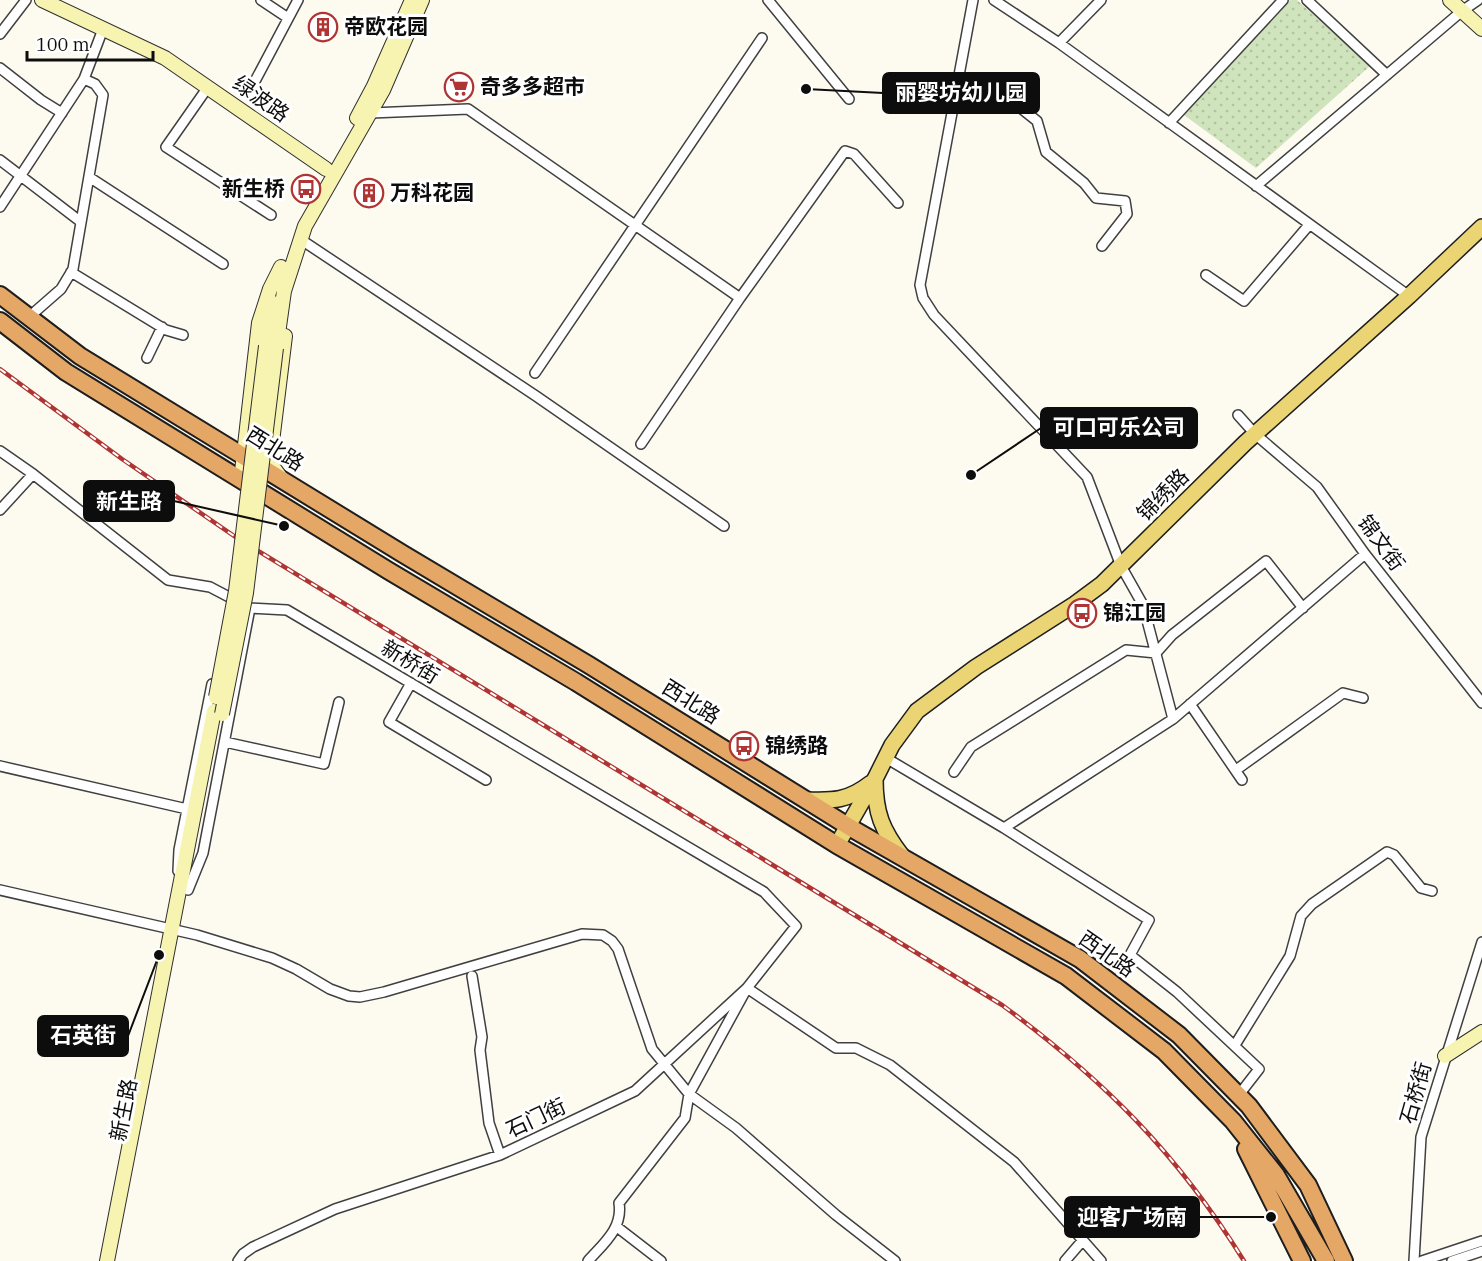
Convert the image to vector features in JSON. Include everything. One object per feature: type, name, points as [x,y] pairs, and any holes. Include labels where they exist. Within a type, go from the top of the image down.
[{"type":"highway","name":"西北路","points":[[0,295],[81,356],[216,440],[576,682],[837,845],[1066,976],[1164,1051],[1233,1121],[1276,1175],[1326,1261]]},
{"type":"highway","name":"西北路","points":[[0,321],[66,372],[209,460],[251,465],[283,481],[589,665],[848,826],[1080,959],[1179,1035],[1238,1096],[1308,1185],[1344,1261]]},
{"type":"highway","points":[[1233,1121],[1302,1261]]},
{"type":"main road","name":"绿波路","points":[[42,0],[165,58],[326,169]]},
{"type":"main road","points":[[1450,0],[1482,29]]},
{"type":"main road","name":"新生路","points":[[271,347],[284,291],[300,239],[315,206],[371,113],[395,65],[414,2]]},
{"type":"main road","name":"新生路","points":[[116,1261],[218,713],[246,593],[275,290],[297,224],[370,94],[414,2]]},
{"type":"main road","name":"锦绣路","points":[[837,845],[905,725],[930,699],[1102,584],[1255,434],[1482,227]]},
{"type":"main road","points":[[251,465],[291,295],[300,239]]},
{"type":"main road","points":[[251,465],[249,419],[259,323],[270,289],[281,267]]},
{"type":"main road","points":[[216,440],[226,442],[234,439],[249,419]]},
{"type":"main road","points":[[806,800],[844,799],[858,793],[875,779]]},
{"type":"main road","points":[[875,779],[880,820],[886,835],[903,858]]},
{"type":"main road","name":"新生路","points":[[107,1261],[176,930]]},
{"type":"main road","points":[[1445,1056],[1482,1032]]},
{"type":"street","points":[[0,34],[26,0]]},
{"type":"street","points":[[261,0],[288,18]]},
{"type":"street","points":[[254,83],[298,0]]},
{"type":"street","points":[[768,0],[849,99]]},
{"type":"street","points":[[973,0],[920,285],[922,298],[934,315],[1087,477],[1121,566],[1143,605],[1173,719]]},
{"type":"street","points":[[994,0],[1059,44],[1409,296]]},
{"type":"street","points":[[1059,44],[1101,0]]},
{"type":"street","points":[[1169,123],[1283,0]]},
{"type":"street","points":[[1307,0],[1387,75]]},
{"type":"street","points":[[1256,186],[1462,11],[1478,0]]},
{"type":"street","points":[[0,207],[84,79],[103,29]]},
{"type":"street","points":[[535,373],[762,38]]},
{"type":"street","points":[[0,68],[41,100],[62,112]]},
{"type":"street","points":[[29,317],[61,289],[71,273],[103,95],[95,84],[84,79]]},
{"type":"street","points":[[208,87],[166,147],[272,215]]},
{"type":"street","points":[[955,94],[1012,101],[1037,121],[1046,152],[1084,183],[1096,198],[1125,201],[1127,214],[1102,246]]},
{"type":"street","points":[[371,113],[468,110],[740,298]]},
{"type":"street","points":[[641,444],[740,298],[846,151],[854,154],[898,203]]},
{"type":"street","points":[[0,160],[81,222]]},
{"type":"street","points":[[89,177],[223,264]]},
{"type":"street","points":[[1206,275],[1244,302],[1309,225]]},
{"type":"street","points":[[300,239],[536,396],[724,526]]},
{"type":"street","points":[[71,273],[162,327],[183,335]]},
{"type":"street","points":[[147,358],[162,327]]},
{"type":"street","name":"锦文街","points":[[1238,415],[1255,434],[1317,487],[1365,554],[1482,703]]},
{"type":"street","name":"新桥街","points":[[0,451],[33,474],[168,580],[210,587],[250,608],[286,610],[764,892],[796,926]]},
{"type":"street","points":[[0,510],[33,474]]},
{"type":"street","points":[[1004,828],[1173,719],[1365,554]]},
{"type":"street","points":[[1156,653],[1172,635],[1266,561],[1303,608]]},
{"type":"street","points":[[184,888],[177,868],[179,850],[229,596]]},
{"type":"street","points":[[184,888],[203,853],[250,608]]},
{"type":"street","points":[[954,772],[971,747],[1126,650],[1156,653]]},
{"type":"street","points":[[411,683],[389,722],[486,780]]},
{"type":"street","points":[[1236,770],[1343,693],[1363,698]]},
{"type":"street","points":[[225,742],[324,764],[339,702]]},
{"type":"street","points":[[1190,704],[1242,780]]},
{"type":"street","points":[[886,758],[1004,828],[1149,920],[1130,955],[1177,992],[1258,1069],[1238,1096]]},
{"type":"street","points":[[0,766],[187,809]]},
{"type":"street","points":[[1235,1046],[1290,956],[1301,916],[1312,904],[1387,852],[1394,855],[1421,888],[1432,891]]},
{"type":"street","points":[[0,890],[176,930],[272,958],[339,993],[360,997],[582,934],[603,935],[612,941],[622,957],[652,1049],[689,1094],[736,1128],[836,1215],[896,1261]]},
{"type":"street","name":"石门街","points":[[238,1261],[253,1247],[335,1209],[500,1155],[635,1091],[747,988],[796,926]]},
{"type":"street","name":"石桥街","points":[[1414,1261],[1421,1137],[1482,942]]},
{"type":"street","points":[[472,976],[482,1037],[480,1050],[489,1123],[500,1155]]},
{"type":"street","points":[[588,1261],[617,1227],[621,1215],[620,1203],[685,1118],[689,1094],[747,988],[836,1048],[856,1048],[890,1065],[1014,1162],[1101,1261]]},
{"type":"street","points":[[617,1227],[661,1261]]},
{"type":"street","points":[[1065,1261],[1083,1240]]},
{"type":"street","points":[[1422,1261],[1482,1240]]},
{"type":"street","points":[[1452,1261],[1482,1251]]},
{"type":"green space","points":[[1290,0],[1297,0],[1370,66],[1256,168],[1184,115]]},
{"type":"railway","points":[[0,369],[122,459],[237,538],[1002,1005],[1073,1061],[1136,1121],[1192,1186],[1244,1261]]},
{"type":"place","name":"帝欧花园","points":[[323,27]]},
{"type":"place","name":"奇多多超市","points":[[459,87]]},
{"type":"place","name":"丽婴坊幼儿园","points":[[806,89]]},
{"type":"place","name":"新生桥","points":[[306,189]]},
{"type":"place","name":"万科花园","points":[[369,193]]},
{"type":"place","name":"可口可乐公司","points":[[971,475]]},
{"type":"place","name":"新生路","points":[[284,526]]},
{"type":"place","name":"锦江园","points":[[1082,613]]},
{"type":"place","name":"锦绣路","points":[[744,746]]},
{"type":"place","name":"石英街","points":[[159,955]]},
{"type":"place","name":"迎客广场南","points":[[1271,1217]]}]
